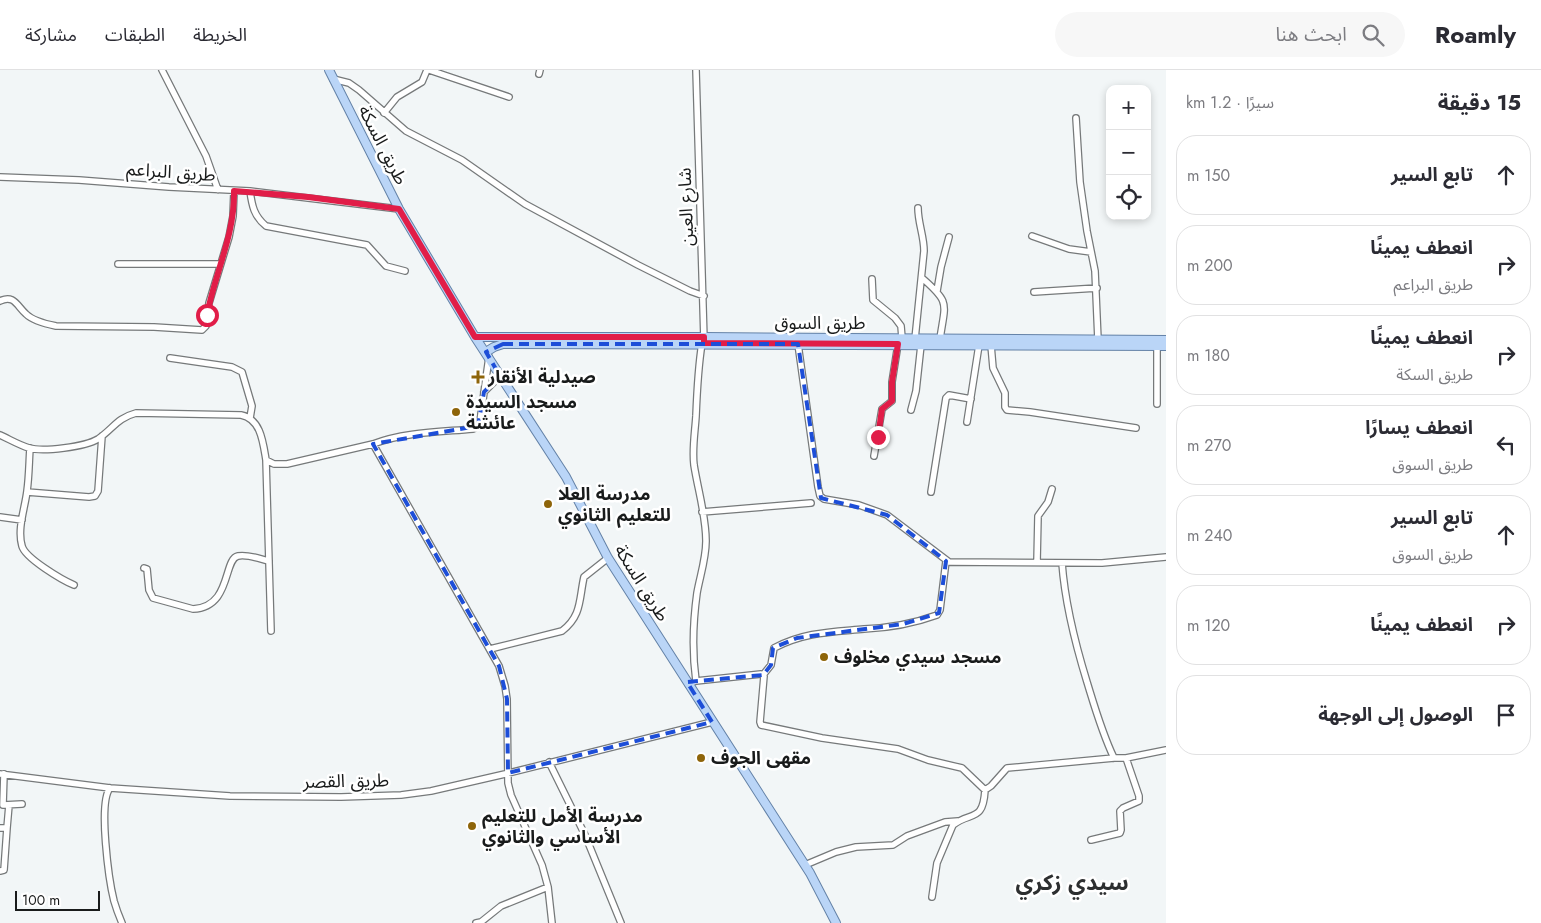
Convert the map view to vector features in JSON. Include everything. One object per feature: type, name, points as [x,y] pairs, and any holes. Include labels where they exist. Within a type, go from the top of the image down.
[{"type":"main road","name":"طريق السكة","points":[[329,70],[399,209],[475,337],[566,477],[608,558],[805,865],[836,923]]},
{"type":"main road","name":"طريق السوق","points":[[475,337],[798,344],[900,341]]},
{"type":"main road","name":"طريق السوق","points":[[918,342],[940,339],[1166,340]]},
{"type":"main road","name":"طريق السوق","points":[[487,355],[494,347],[503,344],[703,341],[900,341],[979,345],[1166,346]]},
{"type":"street","points":[[162,70],[206,156],[218,190]]},
{"type":"street","points":[[384,112],[397,97],[422,82],[428,70],[509,97]]},
{"type":"street","name":"شارع العين","points":[[696,70],[704,296],[703,341],[697,376],[694,465],[706,538],[694,620],[696,681]]},
{"type":"street","points":[[333,79],[349,83],[360,90],[406,130],[482,173],[525,204],[638,265],[704,296]]},
{"type":"street","points":[[1076,118],[1080,182],[1097,288],[1098,340]]},
{"type":"street","name":"طريق البراعم","points":[[0,177],[250,191],[399,209]]},
{"type":"street","points":[[0,301],[5,298],[15,300],[30,317],[45,324],[56,326],[154,326],[198,331],[206,326],[209,303],[229,237],[233,216],[234,191]]},
{"type":"street","points":[[250,191],[253,211],[266,226],[367,245],[386,266],[405,271]]},
{"type":"street","points":[[912,410],[917,383],[924,240],[918,219],[918,208]]},
{"type":"street","points":[[1032,236],[1069,249],[1091,252]]},
{"type":"street","points":[[937,291],[949,237]]},
{"type":"street","points":[[118,264],[220,264]]},
{"type":"street","points":[[922,278],[937,291],[945,304],[940,339]]},
{"type":"street","points":[[872,279],[873,300],[895,318],[901,326],[892,382],[892,401],[882,409],[874,456]]},
{"type":"street","points":[[1034,292],[1097,288]]},
{"type":"street","points":[[798,344],[813,460],[820,496],[828,501],[859,505],[887,515],[946,561],[1102,563],[1166,557]]},
{"type":"street","points":[[967,422],[979,345]]},
{"type":"street","points":[[991,345],[993,368],[1005,393],[1005,407],[1007,410],[1136,428]]},
{"type":"street","points":[[1157,346],[1157,404]]},
{"type":"street","points":[[266,460],[274,464],[287,464],[373,444],[386,439],[473,429],[478,426],[480,421],[487,355]]},
{"type":"street","points":[[170,358],[232,368],[242,372],[252,406],[250,418]]},
{"type":"street","points":[[484,392],[500,376]]},
{"type":"street","points":[[932,492],[946,398],[949,395],[971,399]]},
{"type":"street","points":[[0,435],[30,448],[60,448],[80,445],[95,440],[102,436],[117,421],[127,415],[136,413],[223,413],[250,418],[258,429],[266,460],[271,631]]},
{"type":"street","points":[[27,492],[95,496],[98,491],[102,436]]},
{"type":"street","points":[[373,444],[499,666],[507,699],[508,783],[511,795],[539,856],[548,886],[552,923]]},
{"type":"street","points":[[30,448],[21,544],[24,550],[48,571],[74,585]]},
{"type":"street","points":[[1037,562],[1038,516],[1048,502],[1052,489]]},
{"type":"street","points":[[702,512],[811,503]]},
{"type":"street","points":[[0,517],[22,520]]},
{"type":"street","points":[[144,568],[147,569],[148,590],[153,598],[193,609],[200,609],[208,605],[222,592],[232,560],[236,556],[269,561]]},
{"type":"street","points":[[490,649],[562,631],[567,627],[579,608],[584,577],[608,558]]},
{"type":"street","points":[[946,561],[940,610],[937,615],[880,628],[812,633],[774,648],[770,665],[763,675],[760,722],[761,726],[822,738],[898,749],[928,760],[962,768],[984,790]]},
{"type":"street","points":[[1062,562],[1066,600],[1074,637],[1098,720],[1114,758]]},
{"type":"street","points":[[688,684],[696,681],[763,675]]},
{"type":"street","name":"طريق القصر","points":[[2,774],[110,788],[230,796],[341,798],[372,796],[431,791],[712,722]]},
{"type":"street","points":[[805,865],[836,852],[849,849],[893,845],[907,836],[945,822],[958,821],[976,815],[979,813],[984,790],[1011,767],[1126,758],[1166,750]]},
{"type":"street","points":[[1091,840],[1120,833],[1122,830],[1120,812],[1123,808],[1139,800],[1126,758]]},
{"type":"street","points":[[549,762],[585,835],[621,923]]},
{"type":"street","points":[[2,774],[3,805],[22,804]]},
{"type":"street","points":[[110,788],[106,794],[104,816],[113,900],[120,923]]},
{"type":"street","points":[[0,870],[4,870],[9,805]]},
{"type":"street","points":[[932,898],[937,863],[953,825],[958,821]]},
{"type":"street","points":[[0,828],[7,828]]},
{"type":"street","points":[[476,923],[481,922],[501,906],[548,886]]},
{"type":"highlighted area","points":[[503,344],[798,344],[821,498],[887,515],[946,561],[939,613],[903,624],[797,638],[773,648],[771,665],[763,675],[687,682],[712,722],[508,773],[507,699],[499,666],[373,444],[478,426],[484,392],[500,376],[486,352]]},
{"type":"place","name":"صيدلية الأنقار","points":[[478,377]]},
{"type":"place","name":"مسجد السيدة عائشة","points":[[456,412]]},
{"type":"place","name":"مدرسة العلا للتعليم الثانوي","points":[[548,504]]},
{"type":"place","name":"مسجد سيدي مخلوف","points":[[824,657]]},
{"type":"place","name":"مقهى الجوف","points":[[701,758]]},
{"type":"place","name":"مدرسة الأمل للتعليم الأساسي والثانوي","points":[[472,826]]},
{"type":"district","name":"سيدي زكري","points":[[1072,882]]},
{"type":"route","points":[[207,315],[229,237],[233,216],[234,191],[308,197],[399,209],[475,337],[704,337],[704,343],[898,344],[892,382],[892,401],[882,409],[878,437]]}]
